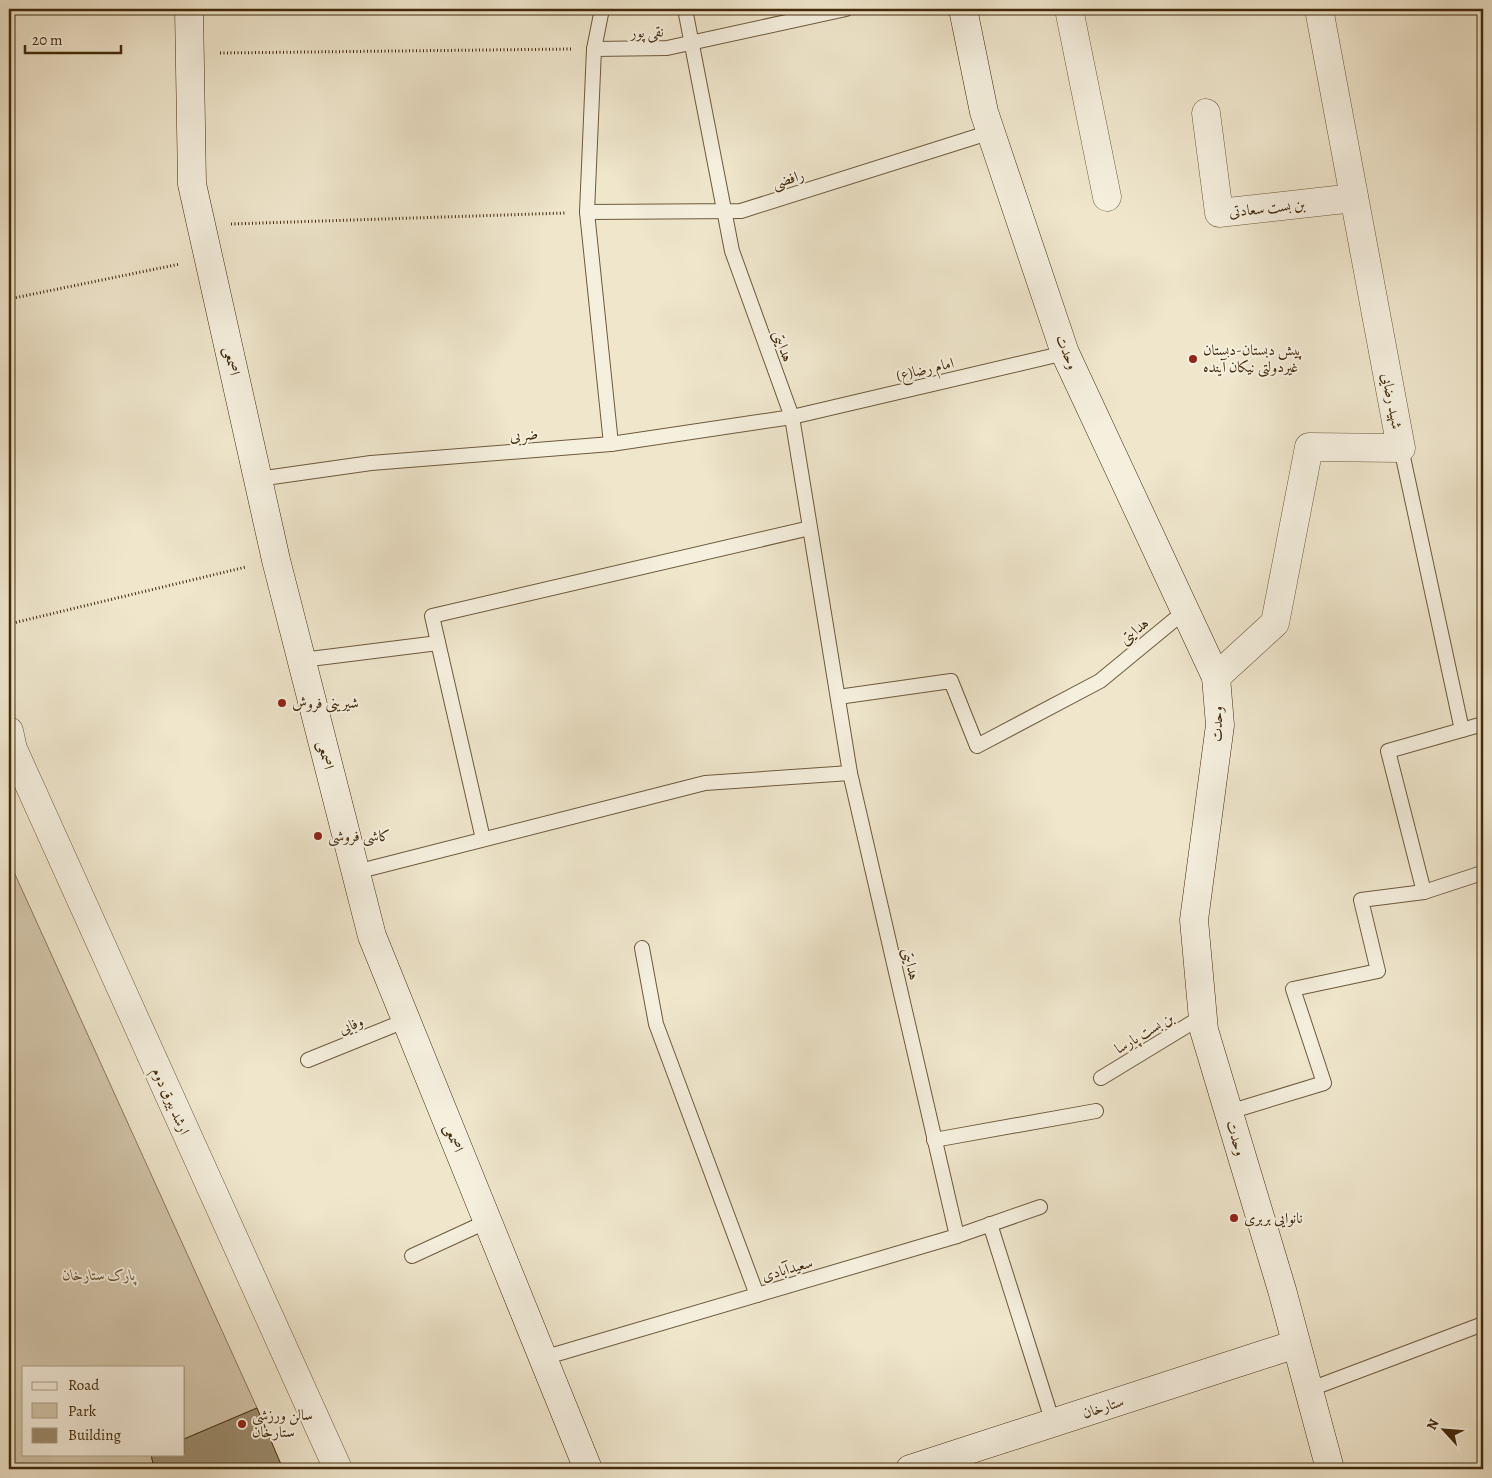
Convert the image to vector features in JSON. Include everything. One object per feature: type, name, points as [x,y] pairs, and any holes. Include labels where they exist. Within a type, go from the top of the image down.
[{"type":"street","name":"اصمعی","points":[[189,9],[192,184],[276,560],[372,936],[588,1469]]},
{"type":"street","name":"وحدت","points":[[963,9],[984,112],[1065,353],[1216,678],[1220,724],[1194,920],[1204,1030],[1296,1344],[1330,1469]]},
{"type":"street","points":[[1069,9],[1107,197]]},
{"type":"street","name":"شهید رضایی","points":[[1216,678],[1275,623],[1309,447],[1401,448],[1319,9]]},
{"type":"street","name":"بن بست سعادتی","points":[[1206,113],[1219,213],[1354,198]]},
{"type":"street","name":"ارشد بیرق دوم","points":[[9,730],[17,758],[338,1469]]},
{"type":"street","name":"ستارخان","points":[[910,1469],[1296,1344]]},
{"type":"lane","points":[[602,9],[594,49],[587,212],[611,444]]},
{"type":"lane","name":"هدایتی","points":[[685,9],[732,251],[792,417],[850,772],[956,1236]]},
{"type":"lane","name":"نقی پور","points":[[594,49],[667,48],[846,9]]},
{"type":"lane","name":"رافضی","points":[[587,212],[741,210],[991,132]]},
{"type":"lane","name":"امام رضا(ع)","points":[[792,417],[1065,353]]},
{"type":"lane","name":"ضربی","points":[[258,479],[370,463],[611,444],[792,417]]},
{"type":"lane","points":[[1401,448],[1462,730]]},
{"type":"lane","points":[[483,839],[432,616],[810,528]]},
{"type":"lane","name":"هدایتی","points":[[838,697],[951,681],[977,746],[1100,681],[1185,611]]},
{"type":"lane","points":[[302,660],[438,643]]},
{"type":"lane","points":[[1424,892],[1388,751],[1483,724]]},
{"type":"lane","points":[[356,872],[705,783],[850,772]]},
{"type":"lane","points":[[1229,1112],[1324,1083],[1293,989],[1378,972],[1361,900],[1424,892],[1482,873]]},
{"type":"lane","points":[[642,948],[656,1024],[757,1295]]},
{"type":"lane","name":"بن بست پارسا","points":[[1101,1078],[1203,1016]]},
{"type":"lane","name":"وفایی","points":[[308,1060],[407,1020]]},
{"type":"lane","points":[[934,1140],[1096,1112]]},
{"type":"lane","name":"سعیدآبادی","points":[[543,1358],[956,1236],[1040,1206]]},
{"type":"lane","points":[[412,1256],[488,1221]]},
{"type":"lane","points":[[990,1224],[1053,1423]]},
{"type":"lane","points":[[1308,1390],[1483,1324]]},
{"type":"path","points":[[190,53],[594,49]]},
{"type":"path","points":[[201,225],[587,212]]},
{"type":"path","points":[[9,299],[208,258]]},
{"type":"path","points":[[9,624],[276,560]]},
{"type":"green space","name":"پارک ستارخان","points":[[9,861],[257,1408],[185,1439],[185,1366],[22,1366],[22,1456],[151,1456],[154,1469],[9,1469]]},
{"type":"building","name":"سالن ورزشی ستارخان","points":[[257,1408],[283,1469],[154,1469],[151,1456],[185,1456],[185,1439]]},
{"type":"place","name":"پیش دبستان-دبستان غیردولتی نیکان آینده","points":[[1193,359]]},
{"type":"place","name":"شیرینی فروش","points":[[282,703]]},
{"type":"place","name":"کاشی فروشی","points":[[318,836]]},
{"type":"place","name":"نانوایی بربری","points":[[1234,1218]]},
{"type":"place","name":"سالن ورزشی ستارخان","points":[[242,1424]]}]
